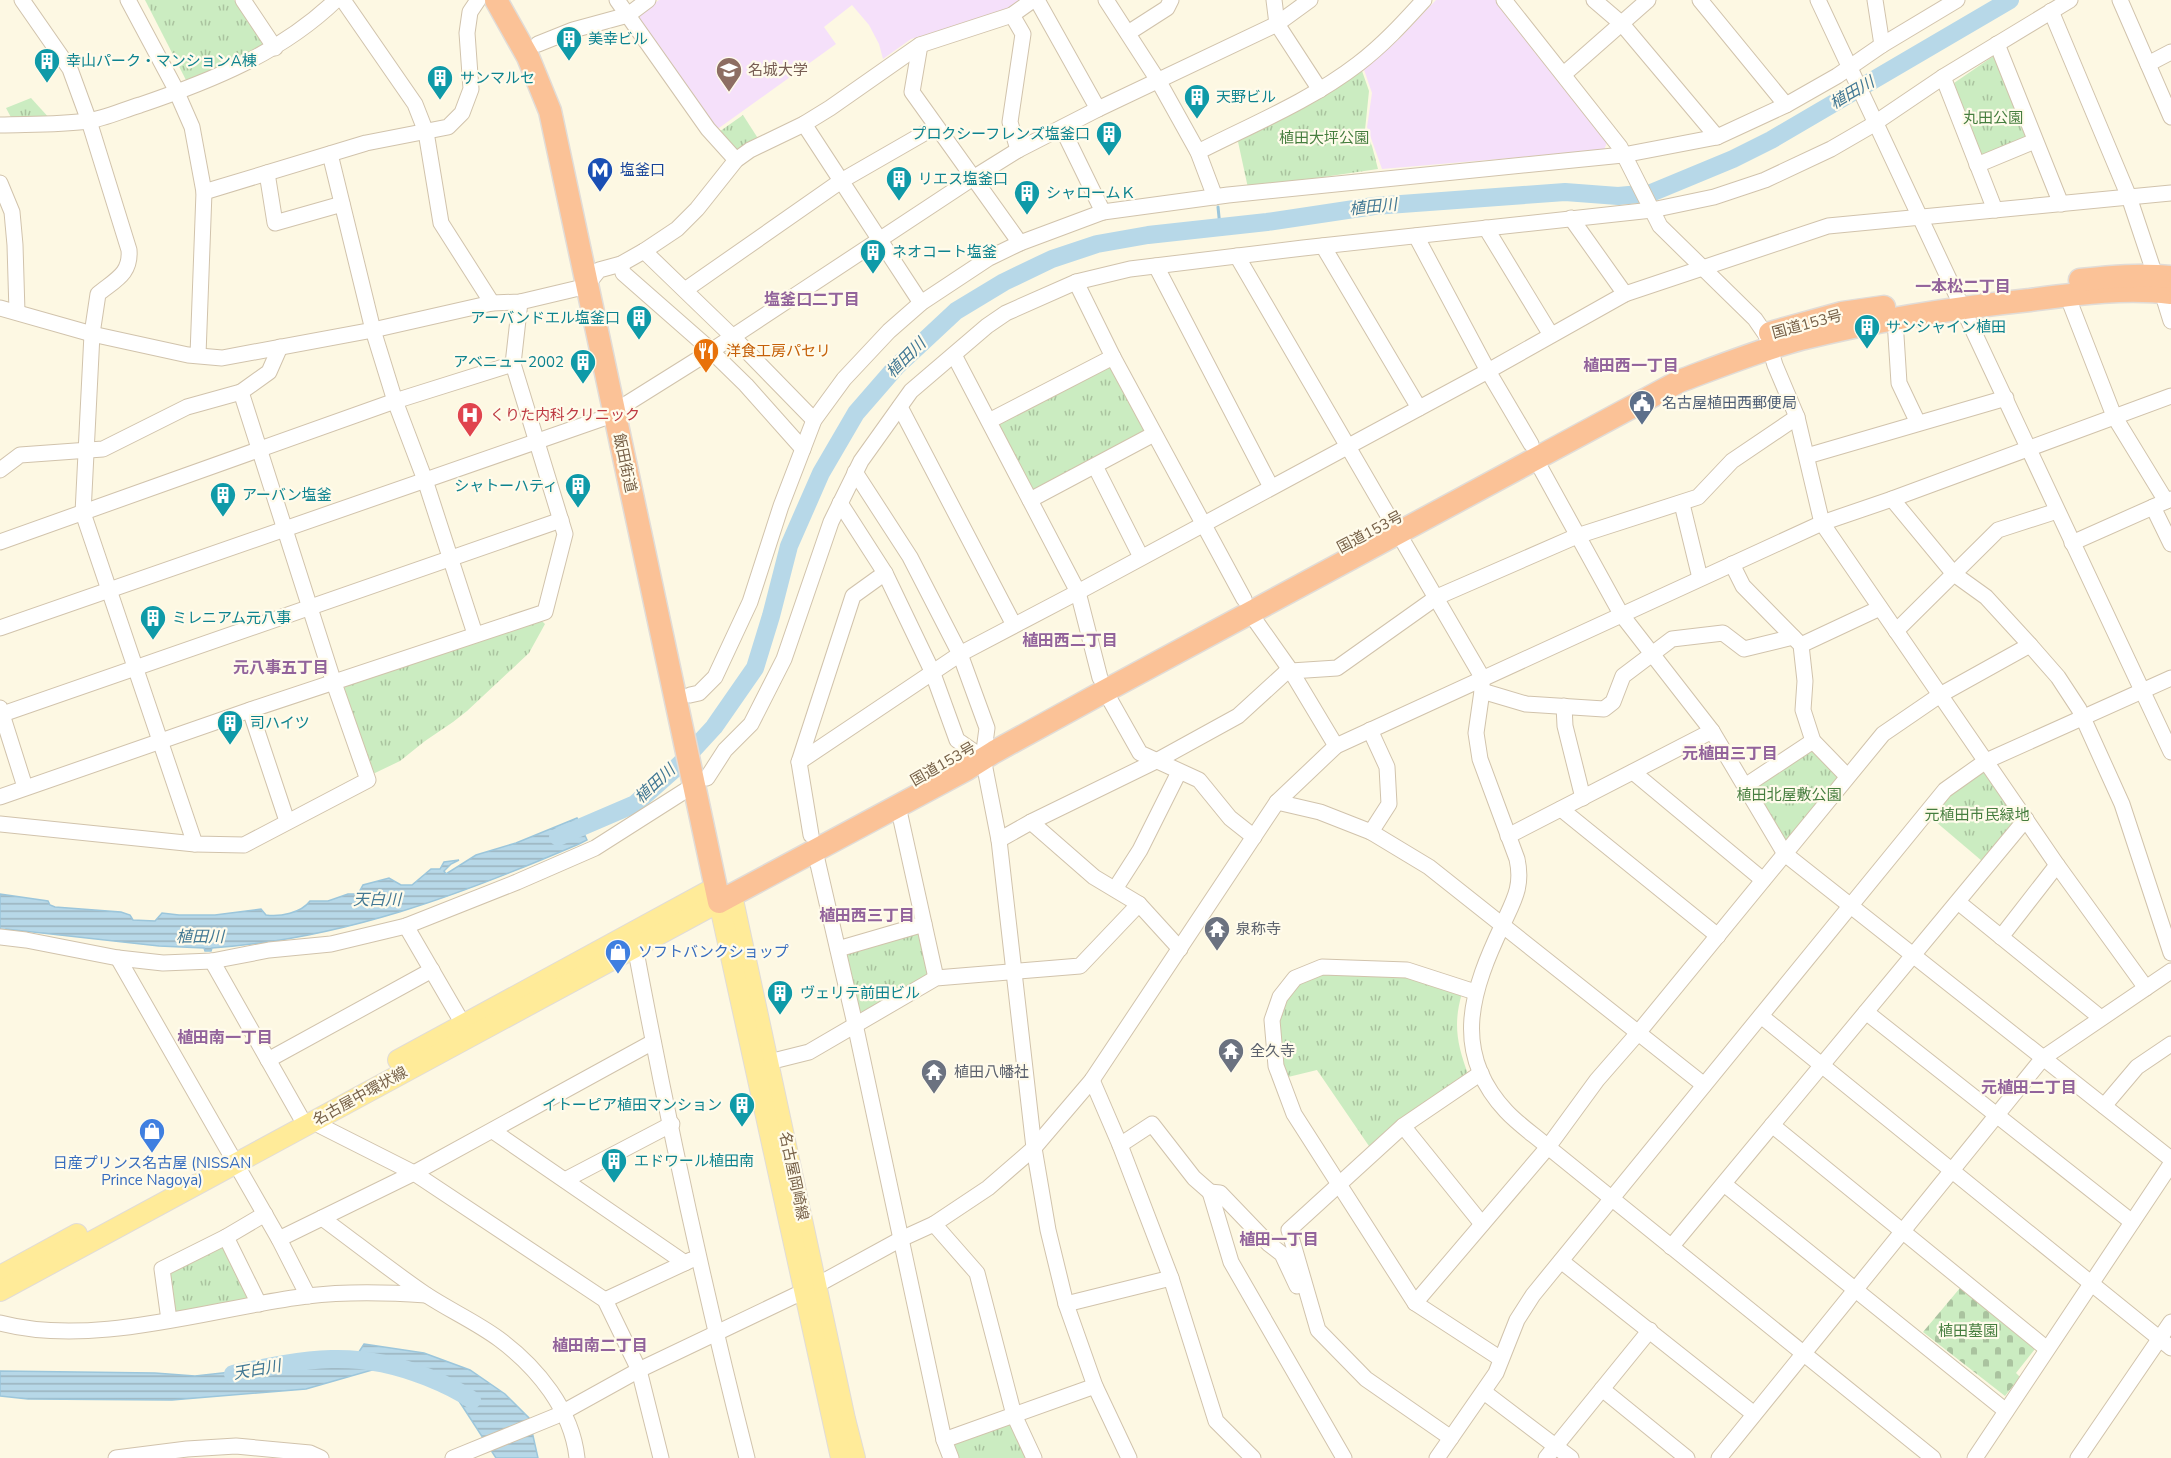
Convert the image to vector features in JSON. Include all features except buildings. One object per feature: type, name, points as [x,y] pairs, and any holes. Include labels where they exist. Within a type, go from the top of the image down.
[{"type":"highway","name":"飯田街道","points":[[496,0],[528,57],[550,111],[593,277]]},
{"type":"highway","name":"飯田街道","points":[[513,0],[538,44],[560,98],[593,277],[688,707],[699,773],[724,891]]},
{"type":"highway","name":"国道153号","points":[[724,891],[979,749],[1533,451],[1638,386],[1683,365],[1768,342],[1800,340],[1895,320],[1961,302],[2062,282],[2111,277],[2165,285]]},
{"type":"highway","name":"国道153号","points":[[1768,342],[1800,324],[1842,313],[2165,285]]},
{"type":"highway","name":"国道153号","points":[[813,843],[898,806],[979,749]]},
{"type":"main road","name":"名古屋中環状線","points":[[0,1275],[306,1119],[636,946],[724,891]]},
{"type":"main road","name":"名古屋中環状線","points":[[306,1119],[463,1024],[724,891]]},
{"type":"main road","name":"名古屋岡崎線","points":[[724,891],[769,1062],[841,1458]]},
{"type":"main road","name":"名古屋岡崎線","points":[[724,891],[810,1287],[855,1458]]},
{"type":"main road","name":"名古屋中環状線","points":[[0,1291],[232,1157]]},
{"type":"street","points":[[21,0],[70,69],[89,121],[129,250],[130,263],[124,272],[98,294],[92,334],[82,513],[195,844]]},
{"type":"street","points":[[128,0],[177,93],[192,127],[204,192],[198,355]]},
{"type":"street","points":[[243,0],[275,48]]},
{"type":"street","points":[[0,125],[89,121],[177,93],[275,48],[314,21],[336,0]]},
{"type":"street","points":[[343,0],[415,104],[426,132],[436,206],[441,224],[492,303]]},
{"type":"street","points":[[204,192],[366,143],[448,127],[462,113],[471,89],[467,33],[470,12],[478,0]]},
{"type":"street","points":[[617,0],[708,129],[736,160]]},
{"type":"street","points":[[538,44],[573,30],[628,15],[648,0]]},
{"type":"street","points":[[0,308],[92,334],[188,355],[222,358],[373,330],[492,303],[520,302],[593,277],[621,264],[677,230],[736,160],[768,140],[804,124],[830,108],[920,45],[1012,15],[1035,0],[1098,109]]},
{"type":"street","points":[[1106,0],[1158,82],[1198,152],[1215,197]]},
{"type":"street","points":[[1128,33],[1167,8],[1171,0]]},
{"type":"street","points":[[1274,0],[1277,24],[1320,90]]},
{"type":"street","points":[[0,628],[603,418],[711,351],[1018,150],[1098,109],[1277,24],[1310,0]]},
{"type":"street","points":[[1198,152],[1320,90],[1357,65],[1392,36],[1424,0]]},
{"type":"street","points":[[1504,0],[1620,147],[1660,226],[1755,319],[1768,342],[1797,417],[1822,523],[2057,865],[2146,988]]},
{"type":"street","points":[[1594,0],[1622,24],[1717,137]]},
{"type":"street","points":[[1564,74],[1648,0]]},
{"type":"street","points":[[1700,0],[1786,105]]},
{"type":"street","points":[[1818,0],[2171,752]]},
{"type":"street","points":[[1875,0],[1882,45]]},
{"type":"street","points":[[1923,21],[1933,0]]},
{"type":"street","points":[[688,707],[715,677],[750,602],[781,506],[814,420],[844,379],[889,331],[921,303],[971,269],[1020,243],[1103,212],[1215,197],[1624,158],[1717,137],[1852,71],[1882,45],[1957,0]]},
{"type":"street","points":[[0,937],[118,958],[164,963],[212,962],[269,950],[331,944],[406,926],[595,848],[699,773],[751,724],[784,659],[831,522],[861,461],[911,391],[987,326],[1006,313],[1076,282],[1118,271],[1651,210],[1714,197],[1765,180],[1831,149],[1943,77],[2070,0]]},
{"type":"street","points":[[2120,0],[2171,117]]},
{"type":"street","points":[[2051,11],[2165,285],[2171,321]]},
{"type":"street","points":[[1012,15],[1023,34],[1010,122],[1018,150]]},
{"type":"street","points":[[920,45],[912,93],[1020,243]]},
{"type":"street","points":[[1997,45],[2061,204]]},
{"type":"street","points":[[2148,64],[2171,52]]},
{"type":"street","points":[[1943,77],[1995,210]]},
{"type":"street","points":[[804,124],[921,303]]},
{"type":"street","points":[[685,290],[842,181],[935,127]]},
{"type":"street","points":[[1062,128],[1103,212]]},
{"type":"street","points":[[1977,165],[2035,141]]},
{"type":"street","points":[[330,154],[373,330],[475,634]]},
{"type":"street","points":[[267,173],[275,223],[342,204]]},
{"type":"street","points":[[0,183],[12,212],[17,312]]},
{"type":"street","points":[[799,762],[960,654],[1419,408],[1625,294],[1828,226],[2171,193]]},
{"type":"street","points":[[1571,219],[1625,294]]},
{"type":"street","points":[[1486,228],[1551,335]]},
{"type":"street","points":[[1416,236],[1621,614],[1712,731],[1785,854],[2171,1159]]},
{"type":"street","points":[[1323,246],[1419,408]]},
{"type":"street","points":[[644,251],[814,420]]},
{"type":"street","points":[[1237,256],[1437,597],[1482,684],[1476,733],[1480,759],[1520,871],[1517,893],[1475,992],[1471,1033],[1481,1073],[1488,1088],[1506,1112],[1548,1147],[1933,1458]]},
{"type":"street","points":[[621,264],[623,273],[746,385],[803,449]]},
{"type":"street","points":[[1156,266],[1271,487]]},
{"type":"street","points":[[1076,282],[1113,357],[1247,606],[1291,671],[1336,746]]},
{"type":"street","points":[[2067,295],[2114,416],[2163,503],[2171,544]]},
{"type":"street","points":[[0,797],[250,710],[545,612],[565,534],[513,364],[520,302]]},
{"type":"street","points":[[1895,320],[1899,383],[1918,423]]},
{"type":"street","points":[[0,470],[20,455],[73,453],[103,449],[188,407],[241,392],[269,372],[280,347]]},
{"type":"street","points":[[954,355],[1078,592],[1103,684],[1140,753],[1199,780],[1230,818],[1254,837]]},
{"type":"street","points":[[989,421],[1113,357]]},
{"type":"street","points":[[0,542],[395,401],[513,364]]},
{"type":"street","points":[[0,824],[195,844],[244,845],[368,780],[334,683],[241,392]]},
{"type":"street","points":[[453,1458],[560,1414],[639,1370],[934,1224],[988,1188],[1034,1148],[1092,1080],[1277,802],[1336,746],[1482,684],[1621,614],[1822,523],[2171,396]]},
{"type":"street","points":[[1806,456],[2006,398]]},
{"type":"street","points":[[900,406],[1014,625]]},
{"type":"street","points":[[999,840],[1158,760],[1238,716],[1284,674],[1291,671],[1337,668],[1437,597],[1577,536],[1698,497],[1732,461],[1797,417]]},
{"type":"street","points":[[1030,500],[1154,434]]},
{"type":"street","points":[[1095,466],[1141,557]]},
{"type":"street","points":[[855,472],[909,557],[960,654],[987,728],[979,749],[999,840],[1034,1148],[1048,1230],[1066,1304],[1095,1386],[1129,1458]]},
{"type":"street","points":[[1892,499],[1954,574],[1986,597],[2058,677],[2083,718],[2122,804],[2171,953]]},
{"type":"street","points":[[840,503],[885,573],[932,671],[957,741],[979,749]]},
{"type":"street","points":[[2072,543],[2163,503]]},
{"type":"street","points":[[1682,504],[1700,579]]},
{"type":"street","points":[[1896,631],[1998,530],[2056,511]]},
{"type":"street","points":[[25,787],[1,712],[136,668],[561,520]]},
{"type":"street","points":[[1732,564],[1743,586],[1796,641],[1805,681],[1803,710],[1813,741],[1847,776]]},
{"type":"street","points":[[885,573],[853,596],[799,762],[813,843],[855,1024],[944,1440],[951,1458]]},
{"type":"street","points":[[1482,684],[1526,704],[1604,709],[1613,702],[1623,676],[1672,639],[1724,633],[1744,649],[1796,641],[1880,608]]},
{"type":"street","points":[[1415,1303],[1548,1147],[1597,1080],[1638,1034],[1883,734],[1940,695],[2030,645]]},
{"type":"street","points":[[1441,1456],[1496,1373],[1517,1320],[1533,1295],[1945,790],[1986,761],[2171,678]]},
{"type":"street","points":[[1564,706],[1565,726],[1583,798]]},
{"type":"street","points":[[250,710],[287,821]]},
{"type":"street","points":[[1371,730],[1388,767],[1389,804],[1371,832]]},
{"type":"street","points":[[1508,836],[1712,731]]},
{"type":"street","points":[[1745,786],[1813,741]]},
{"type":"street","points":[[1115,890],[1140,850],[1179,772]]},
{"type":"street","points":[[1633,772],[1763,880]]},
{"type":"street","points":[[1277,802],[1320,812],[1371,832],[1428,867],[1704,1085]]},
{"type":"street","points":[[898,806],[936,978]]},
{"type":"street","points":[[1561,809],[1718,936]]},
{"type":"street","points":[[1671,1247],[2026,819]]},
{"type":"street","points":[[1031,822],[1094,877],[1139,904],[1180,948]]},
{"type":"street","points":[[2001,937],[2057,865]]},
{"type":"street","points":[[1958,902],[2102,1018]]},
{"type":"street","points":[[769,1062],[809,1052],[936,978],[1080,966],[1139,904]]},
{"type":"street","points":[[838,949],[924,924]]},
{"type":"street","points":[[406,926],[463,1024]]},
{"type":"street","points":[[636,946],[653,1042],[715,1332],[747,1458]]},
{"type":"street","points":[[118,958],[265,1214],[308,1296]]},
{"type":"street","points":[[212,962],[268,1060],[306,1119],[414,1173],[606,1300],[639,1370],[661,1458]]},
{"type":"street","points":[[1475,992],[1407,970],[1322,967],[1295,978],[1280,997],[1272,1020],[1276,1066],[1294,1114],[1415,1303],[1501,1359]]},
{"type":"street","points":[[268,1060],[432,970]]},
{"type":"street","points":[[1719,1458],[2043,1058],[2171,971]]},
{"type":"street","points":[[1866,1012],[2132,1222]]},
{"type":"street","points":[[1761,1016],[2165,1343]]},
{"type":"street","points":[[279,1239],[414,1173],[653,1042]]},
{"type":"street","points":[[2104,1106],[2137,1067],[2171,1044]]},
{"type":"street","points":[[1318,1330],[1288,1230],[1403,1126],[1481,1073]]},
{"type":"street","points":[[1092,1080],[1120,1145],[1171,1278],[1216,1421],[1253,1458]]},
{"type":"street","points":[[565,1180],[672,1124]]},
{"type":"street","points":[[1120,1145],[1152,1124],[1194,1178],[1210,1192],[1231,1262],[1344,1458]]},
{"type":"street","points":[[1772,1125],[2047,1349]]},
{"type":"street","points":[[1403,1126],[1482,1224]]},
{"type":"street","points":[[493,1131],[685,1263]]},
{"type":"street","points":[[1974,1458],[2171,1164]]},
{"type":"street","points":[[1724,1184],[2006,1411]]},
{"type":"street","points":[[1210,1192],[1220,1193],[1269,1244],[1282,1254],[1318,1330],[1366,1379],[1451,1438]]},
{"type":"street","points":[[169,1320],[162,1269],[226,1237],[265,1214]]},
{"type":"street","points":[[322,1218],[426,1294],[499,1339],[527,1363],[548,1389],[575,1444],[577,1458]]},
{"type":"street","points":[[934,1224],[977,1273],[1014,1415],[1034,1458]]},
{"type":"street","points":[[226,1237],[259,1304]]},
{"type":"street","points":[[606,1300],[699,1256]]},
{"type":"street","points":[[1561,1261],[1754,1414]]},
{"type":"street","points":[[1066,1304],[1171,1278]]},
{"type":"street","points":[[0,1323],[14,1327],[56,1330],[114,1329],[308,1296],[377,1291],[426,1294]]},
{"type":"street","points":[[2078,1458],[2165,1343],[2171,1322]]},
{"type":"street","points":[[1551,1452],[1650,1330]]},
{"type":"street","points":[[944,1440],[1095,1386]]},
{"type":"street","points":[[1602,1389],[1687,1458]]},
{"type":"street","points":[[1484,1392],[1551,1452],[1571,1458]]},
{"type":"street","points":[[116,1458],[187,1449],[236,1446],[310,1454],[321,1458]]},
{"type":"shaded area","name":"名城大学","points":[[659,0],[1022,0],[1001,13],[911,39],[883,59],[879,44],[869,25],[852,5],[824,27],[836,44],[719,128],[713,126],[639,20],[641,13]]},
{"type":"shaded area","points":[[1436,0],[1499,0],[1608,140],[1604,150],[1382,169],[1367,127],[1372,93],[1363,67],[1398,40]]},
{"type":"green space","points":[[145,0],[234,0],[242,8],[266,46],[187,82]]},
{"type":"green space","name":"丸田公園","points":[[1995,55],[2028,137],[1984,157],[1980,155],[1954,83]]},
{"type":"green space","name":"植田大坪公園","points":[[1361,68],[1369,91],[1365,130],[1378,169],[1248,188],[1237,137]]},
{"type":"green space","points":[[31,98],[51,120],[14,123],[6,108]]},
{"type":"green space","points":[[743,115],[759,140],[736,155],[716,134]]},
{"type":"green space","points":[[1111,363],[1147,433],[1032,496],[997,422]]},
{"type":"green space","points":[[540,619],[545,624],[529,653],[467,711],[400,761],[375,773],[371,772],[343,690],[346,686]]},
{"type":"green space","name":"植田北屋敷公園","points":[[1812,747],[1840,776],[1786,842],[1751,788]]},
{"type":"green space","name":"元植田市民緑地","points":[[1983,767],[2018,820],[1982,861],[1929,816],[1947,796]]},
{"type":"green space","points":[[921,930],[931,972],[863,1012],[857,1011],[843,951]]},
{"type":"green space","points":[[1331,969],[1406,975],[1462,993],[1457,1024],[1461,1053],[1468,1074],[1371,1149],[1317,1070],[1284,1078],[1279,1035],[1282,1008],[1296,984],[1308,975]]},
{"type":"green space","points":[[224,1242],[248,1296],[248,1301],[176,1313],[171,1310],[166,1270]]},
{"type":"green space","name":"植田墓園","points":[[1960,1288],[2035,1349],[2016,1373],[2020,1377],[2005,1396],[1923,1332]]},
{"type":"green space","points":[[1012,1423],[1030,1458],[957,1458],[952,1444]]},
{"type":"water","name":"天白川","points":[[577,818],[587,840],[579,844],[445,897],[354,925],[308,935],[212,948],[211,951],[205,951],[204,948],[159,946],[6,929],[5,936],[0,935],[0,894],[48,901],[55,907],[121,912],[130,915],[133,920],[155,921],[162,913],[215,915],[261,909],[266,915],[284,915],[301,909],[310,901],[328,901],[348,894],[358,894],[363,885],[389,878],[401,885],[412,885],[431,869],[440,869],[444,862],[459,860],[444,871],[446,874],[476,855],[516,843]]},
{"type":"water","name":"天白川","points":[[364,1344],[424,1353],[470,1370],[505,1394],[529,1418],[538,1458],[496,1458],[446,1381],[427,1369],[398,1367],[372,1370],[306,1389],[172,1400],[28,1399],[0,1396],[0,1371],[155,1373],[195,1376],[355,1358]]},
{"type":"waterway","name":"植田川","points":[[558,837],[635,804],[679,765],[714,727],[755,668],[789,546],[821,473],[856,413],[896,367],[956,311],[1004,282],[1052,259],[1097,244],[1148,235],[1267,222],[1374,206],[1565,192],[1618,196],[1651,193],[1733,159],[1771,140],[2010,0]]},
{"type":"waterway","points":[[1218,207],[1220,227]]},
{"type":"waterway","name":"天白川","points":[[233,1374],[307,1361],[353,1359],[401,1368],[444,1384],[472,1400]]},
{"type":"place","name":"美幸ビル","points":[[569,62]]},
{"type":"place","name":"幸山パーク・マンションA棟","points":[[47,84]]},
{"type":"place","name":"名城大学","points":[[729,93]]},
{"type":"place","name":"サンマルセ","points":[[440,101]]},
{"type":"place","name":"天野ビル","points":[[1197,120]]},
{"type":"place","name":"プロクシーフレンズ塩釜口","points":[[1109,157]]},
{"type":"place","name":"塩釜口","points":[[600,193]]},
{"type":"place","name":"リエス塩釜口","points":[[899,202]]},
{"type":"place","name":"シャロームＫ","points":[[1027,216]]},
{"type":"place","name":"ネオコート塩釜","points":[[873,275]]},
{"type":"place","name":"アーバンドエル塩釜口","points":[[639,341]]},
{"type":"place","name":"サンシャイン植田","points":[[1867,350]]},
{"type":"place","name":"洋食工房パセリ","points":[[706,374]]},
{"type":"place","name":"アベニュー2002","points":[[583,385]]},
{"type":"place","name":"名古屋植田西郵便局","points":[[1642,426]]},
{"type":"place","name":"くりた内科クリニック","points":[[470,438]]},
{"type":"place","name":"シャトーハティ","points":[[578,509]]},
{"type":"place","name":"アーバン塩釜","points":[[223,518]]},
{"type":"place","name":"ミレニアム元八事","points":[[153,641]]},
{"type":"place","name":"司ハイツ","points":[[230,746]]},
{"type":"place","name":"泉称寺","points":[[1217,952]]},
{"type":"place","name":"ソフトバンクショップ","points":[[618,975]]},
{"type":"place","name":"ヴェリテ前田ビル","points":[[780,1016]]},
{"type":"place","name":"全久寺","points":[[1231,1074]]},
{"type":"place","name":"植田八幡社","points":[[934,1095]]},
{"type":"place","name":"イトーピア植田マンション","points":[[742,1128]]},
{"type":"place","name":"日産プリンス名古屋 (NISSAN Prince Nagoya)","points":[[152,1154]]},
{"type":"place","name":"エドワール植田南","points":[[614,1184]]},
{"type":"district","name":"一本松二丁目","points":[[1963,287]]},
{"type":"district","name":"塩釜口二丁目","points":[[812,300]]},
{"type":"district","name":"植田西一丁目","points":[[1631,366]]},
{"type":"district","name":"植田西二丁目","points":[[1070,641]]},
{"type":"district","name":"元八事五丁目","points":[[281,668]]},
{"type":"district","name":"元植田三丁目","points":[[1730,754]]},
{"type":"district","name":"植田西三丁目","points":[[867,916]]},
{"type":"district","name":"植田南一丁目","points":[[225,1038]]},
{"type":"district","name":"元植田二丁目","points":[[2029,1088]]},
{"type":"district","name":"植田一丁目","points":[[1279,1240]]},
{"type":"district","name":"植田南二丁目","points":[[600,1346]]}]
